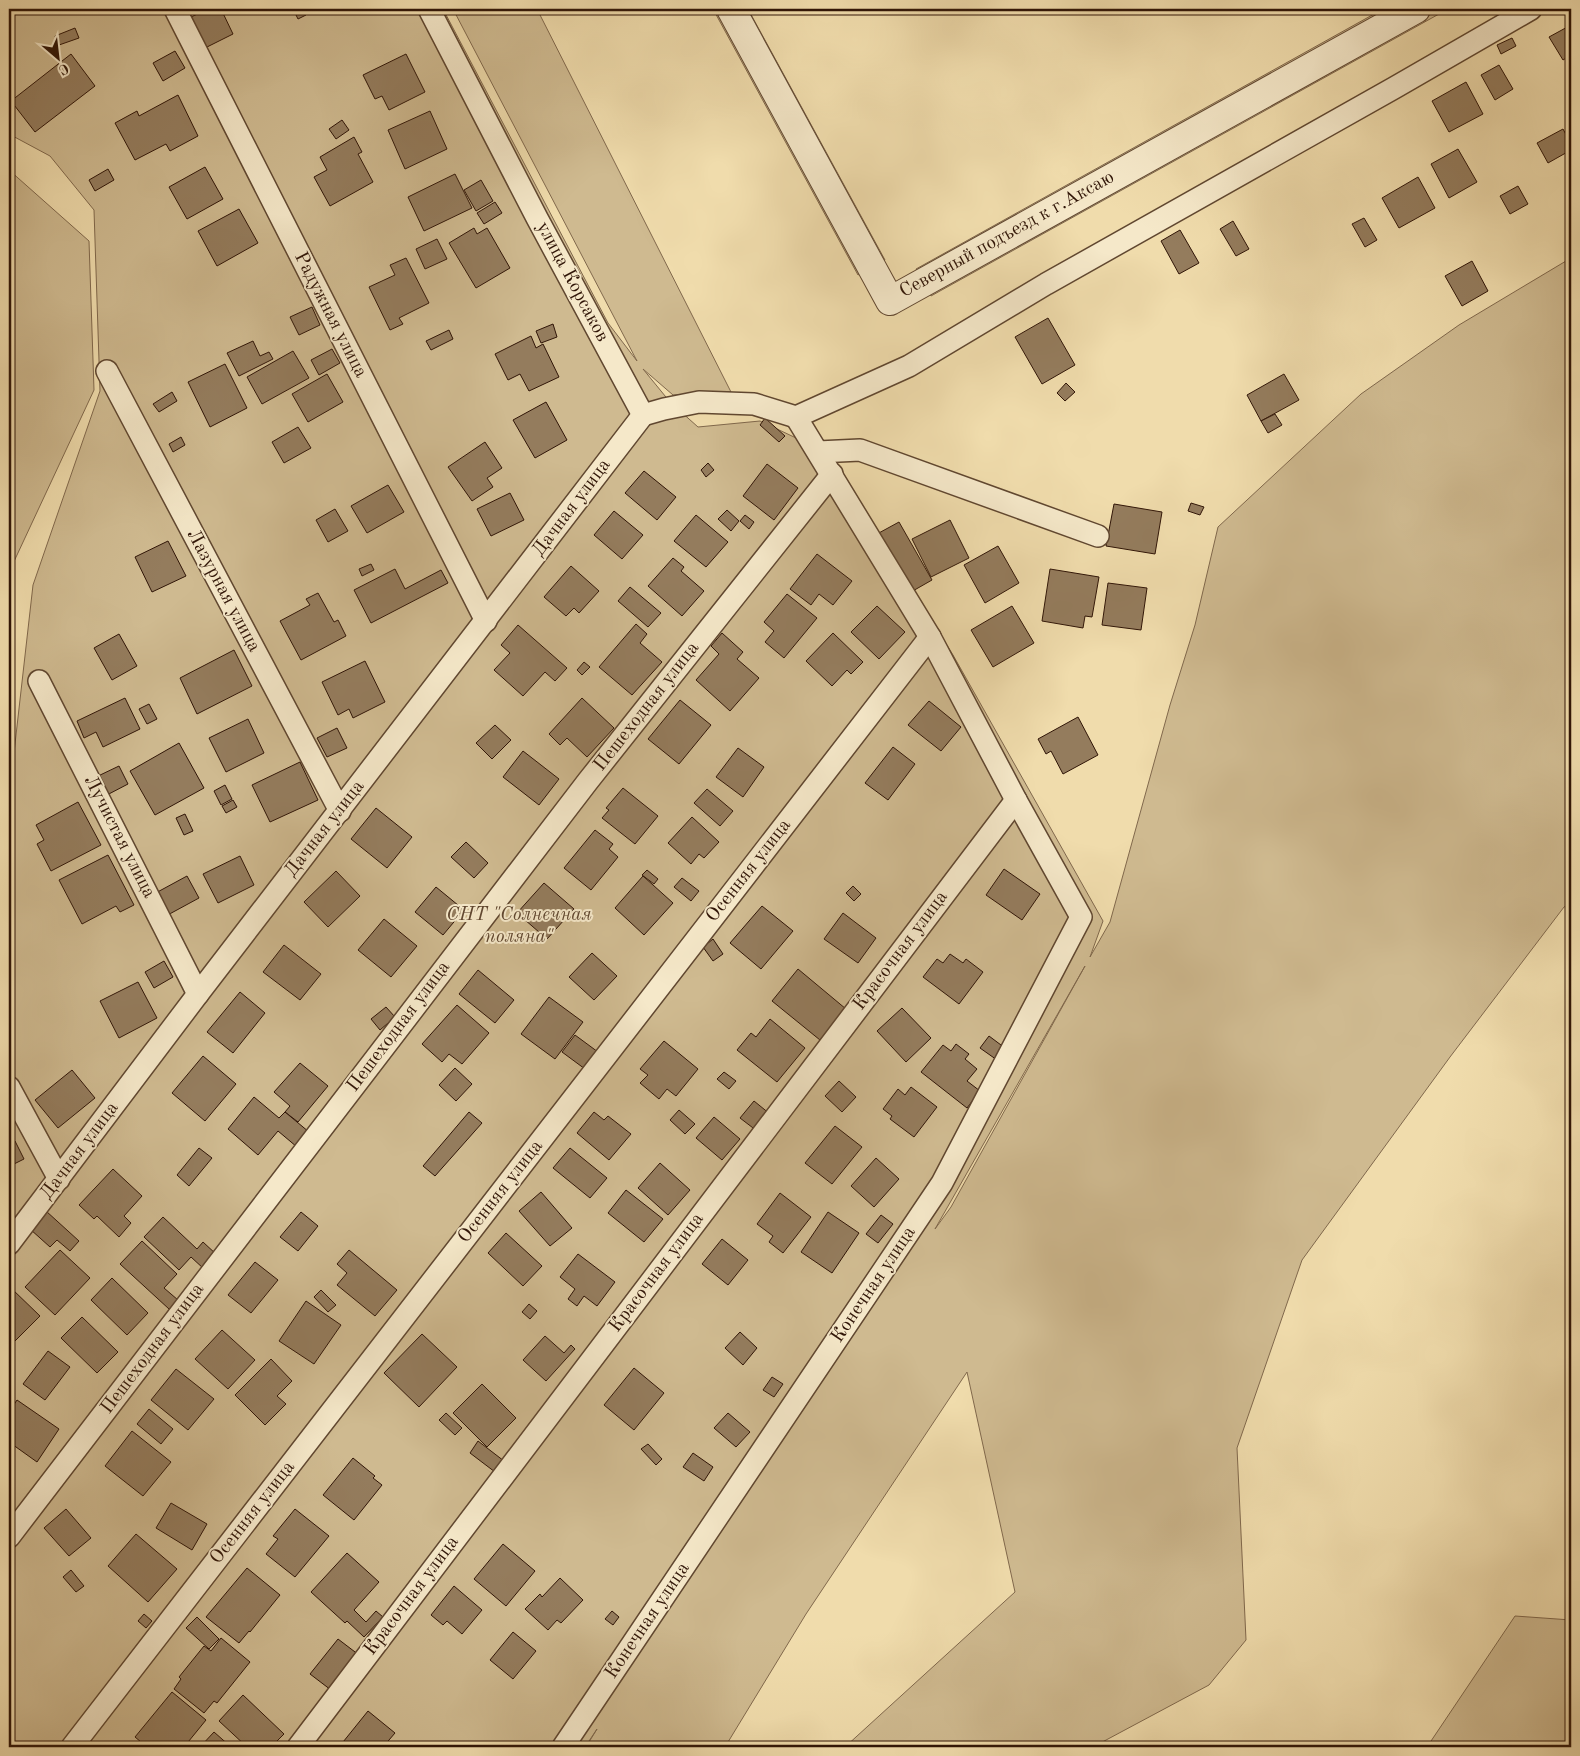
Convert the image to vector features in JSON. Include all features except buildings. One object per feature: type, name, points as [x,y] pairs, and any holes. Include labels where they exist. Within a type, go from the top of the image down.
[{"type":"street","name":"Радужная улица","points":[[175,9],[486,621]]},
{"type":"street","name":"улица Корсаков","points":[[429,9],[542,227],[643,415]]},
{"type":"street","name":"Северный подъезд к г.Аксаю","points":[[731,9],[890,301],[1416,9]]},
{"type":"street","points":[[796,417],[909,366],[1046,284],[1386,93],[1531,9]]},
{"type":"street","name":"Лазурная улица","points":[[107,371],[340,811]]},
{"type":"street","points":[[643,415],[699,402],[754,404],[796,417],[930,637],[1016,800]]},
{"type":"street","name":"Дачная улица","points":[[9,1244],[198,994],[643,415]]},
{"type":"street","points":[[818,452],[860,450],[1098,536]]},
{"type":"street","name":"Пешеходная улица","points":[[9,1537],[588,781],[832,474]]},
{"type":"street","name":"Осенняя улица","points":[[72,1747],[930,637]]},
{"type":"street","name":"Лучистая улица","points":[[39,681],[198,994]]},
{"type":"street","name":"Красочная улица","points":[[298,1747],[1016,800]]},
{"type":"street","name":"Конечная улица","points":[[563,1747],[942,1183],[1082,917],[1016,800]]},
{"type":"street","points":[[9,1087],[59,1179]]},
{"type":"green space","name":"СНТ \"Солнечная поляна\"","points":[[9,9],[443,9],[608,323],[637,361],[453,9],[537,9],[731,392],[673,395],[643,369],[670,402],[698,427],[760,421],[828,453],[953,655],[1103,921],[1090,957],[1110,922],[1170,705],[1195,625],[1218,527],[1361,394],[1459,325],[1571,258],[1571,903],[1564,907],[1450,1057],[1302,1260],[1237,1448],[1246,1640],[1209,1685],[1093,1747],[845,1747],[1015,1592],[967,1372],[806,1614],[725,1747],[586,1747],[597,1729],[585,1747],[9,1747],[9,797],[33,585],[100,391],[94,210],[50,156],[9,134]],"holes":[[[1085,966],[951,1207],[935,1229]]]},
{"type":"green space","points":[[713,9],[720,9],[863,272],[858,275]]},
{"type":"green space","points":[[741,9],[748,9],[885,260],[880,263]]},
{"type":"green space","points":[[1383,9],[1396,9],[919,274],[916,269]]},
{"type":"green space","points":[[1435,9],[1448,9],[931,296],[928,291]]},
{"type":"green space","points":[[9,170],[89,241],[94,390],[10,570],[9,630]]},
{"type":"green space","points":[[1515,1616],[1571,1620],[1571,1747],[1427,1747]]}]
